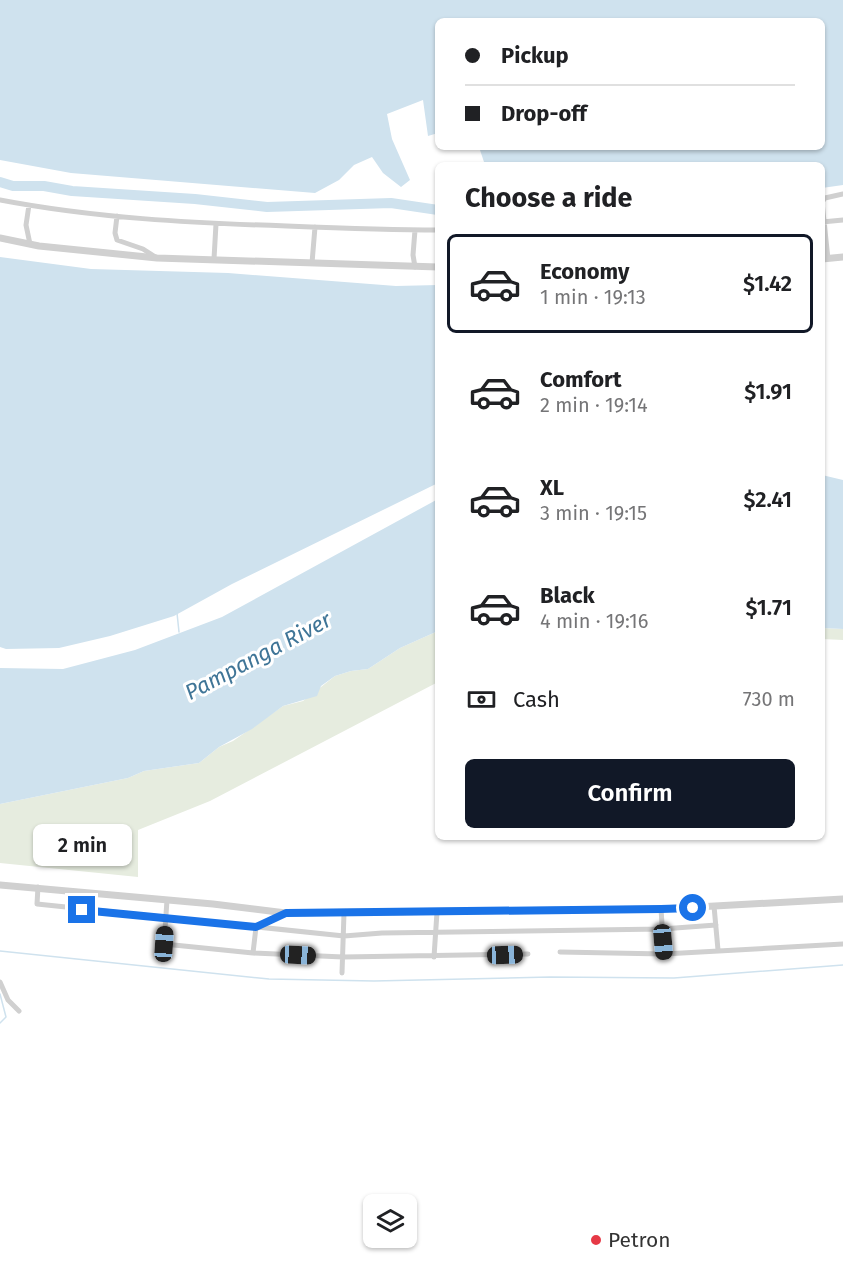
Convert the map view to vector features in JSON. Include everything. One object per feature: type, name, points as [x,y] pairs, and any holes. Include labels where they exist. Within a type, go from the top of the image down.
[{"type":"street","points":[[825,198],[843,194]]},
{"type":"street","points":[[0,200],[117,216],[216,224],[435,230]]},
{"type":"street","points":[[29,205],[26,225],[30,244]]},
{"type":"street","points":[[117,216],[115,232],[117,240],[143,249],[157,258]]},
{"type":"street","points":[[825,222],[843,220]]},
{"type":"street","points":[[214,259],[216,224]]},
{"type":"street","points":[[312,263],[315,227]]},
{"type":"street","points":[[415,230],[413,255],[415,267]]},
{"type":"street","points":[[0,238],[30,244],[157,258],[435,267]]},
{"type":"street","points":[[825,259],[843,257]]},
{"type":"street","points":[[0,885],[286,913],[661,909],[843,898]]},
{"type":"street","points":[[38,887],[37,904],[344,936],[382,933],[662,929],[716,925]]},
{"type":"street","points":[[167,900],[164,944],[253,953],[343,957],[528,954]]},
{"type":"street","points":[[714,906],[718,950]]},
{"type":"street","points":[[661,909],[664,954]]},
{"type":"street","points":[[434,957],[436,912]]},
{"type":"street","points":[[256,927],[286,913]]},
{"type":"street","points":[[342,973],[344,913]]},
{"type":"street","points":[[253,953],[256,927]]},
{"type":"street","points":[[560,952],[664,954],[843,944]]},
{"type":"street","points":[[0,982],[8,1000],[19,1011]]},
{"type":"shaded area","points":[[825,628],[843,629],[843,640],[825,639]]},
{"type":"shaded area","points":[[435,632],[435,684],[210,801],[138,830],[138,877],[0,863],[0,804],[128,778],[144,771],[199,763],[219,747],[233,741],[283,706],[303,701],[335,676],[368,669],[400,648]]},
{"type":"water","points":[[0,0],[843,0],[843,185],[825,188],[825,162],[484,162],[480,150],[825,150],[825,18],[435,18],[435,134],[428,136],[423,100],[387,114],[392,139],[410,180],[401,187],[383,173],[372,157],[354,165],[339,180],[315,193],[71,173],[0,160]]},
{"type":"water","points":[[0,257],[91,269],[228,273],[396,286],[435,285],[435,484],[232,584],[174,616],[110,636],[59,648],[6,649],[0,647]]},
{"type":"water","points":[[825,476],[843,480],[843,629],[825,628]]},
{"type":"water","name":"Pampanga River","points":[[435,501],[435,632],[400,648],[368,669],[335,676],[321,686],[317,696],[283,706],[252,729],[219,747],[199,763],[144,771],[128,778],[0,804],[0,668],[63,669],[135,650],[222,617]]},
{"type":"waterway","points":[[0,182],[13,186],[44,186],[72,191],[195,199],[267,207],[391,203],[435,210]]},
{"type":"waterway","points":[[177,613],[179,632]]},
{"type":"waterway","points":[[0,951],[269,979],[374,981],[550,977],[674,978],[843,965]]},
{"type":"waterway","points":[[0,994],[6,1017],[0,1023]]},
{"type":"place","name":"Petron","points":[[596,1240]]},
{"type":"route","points":[[82,910],[256,927],[286,913],[693,908]]}]
